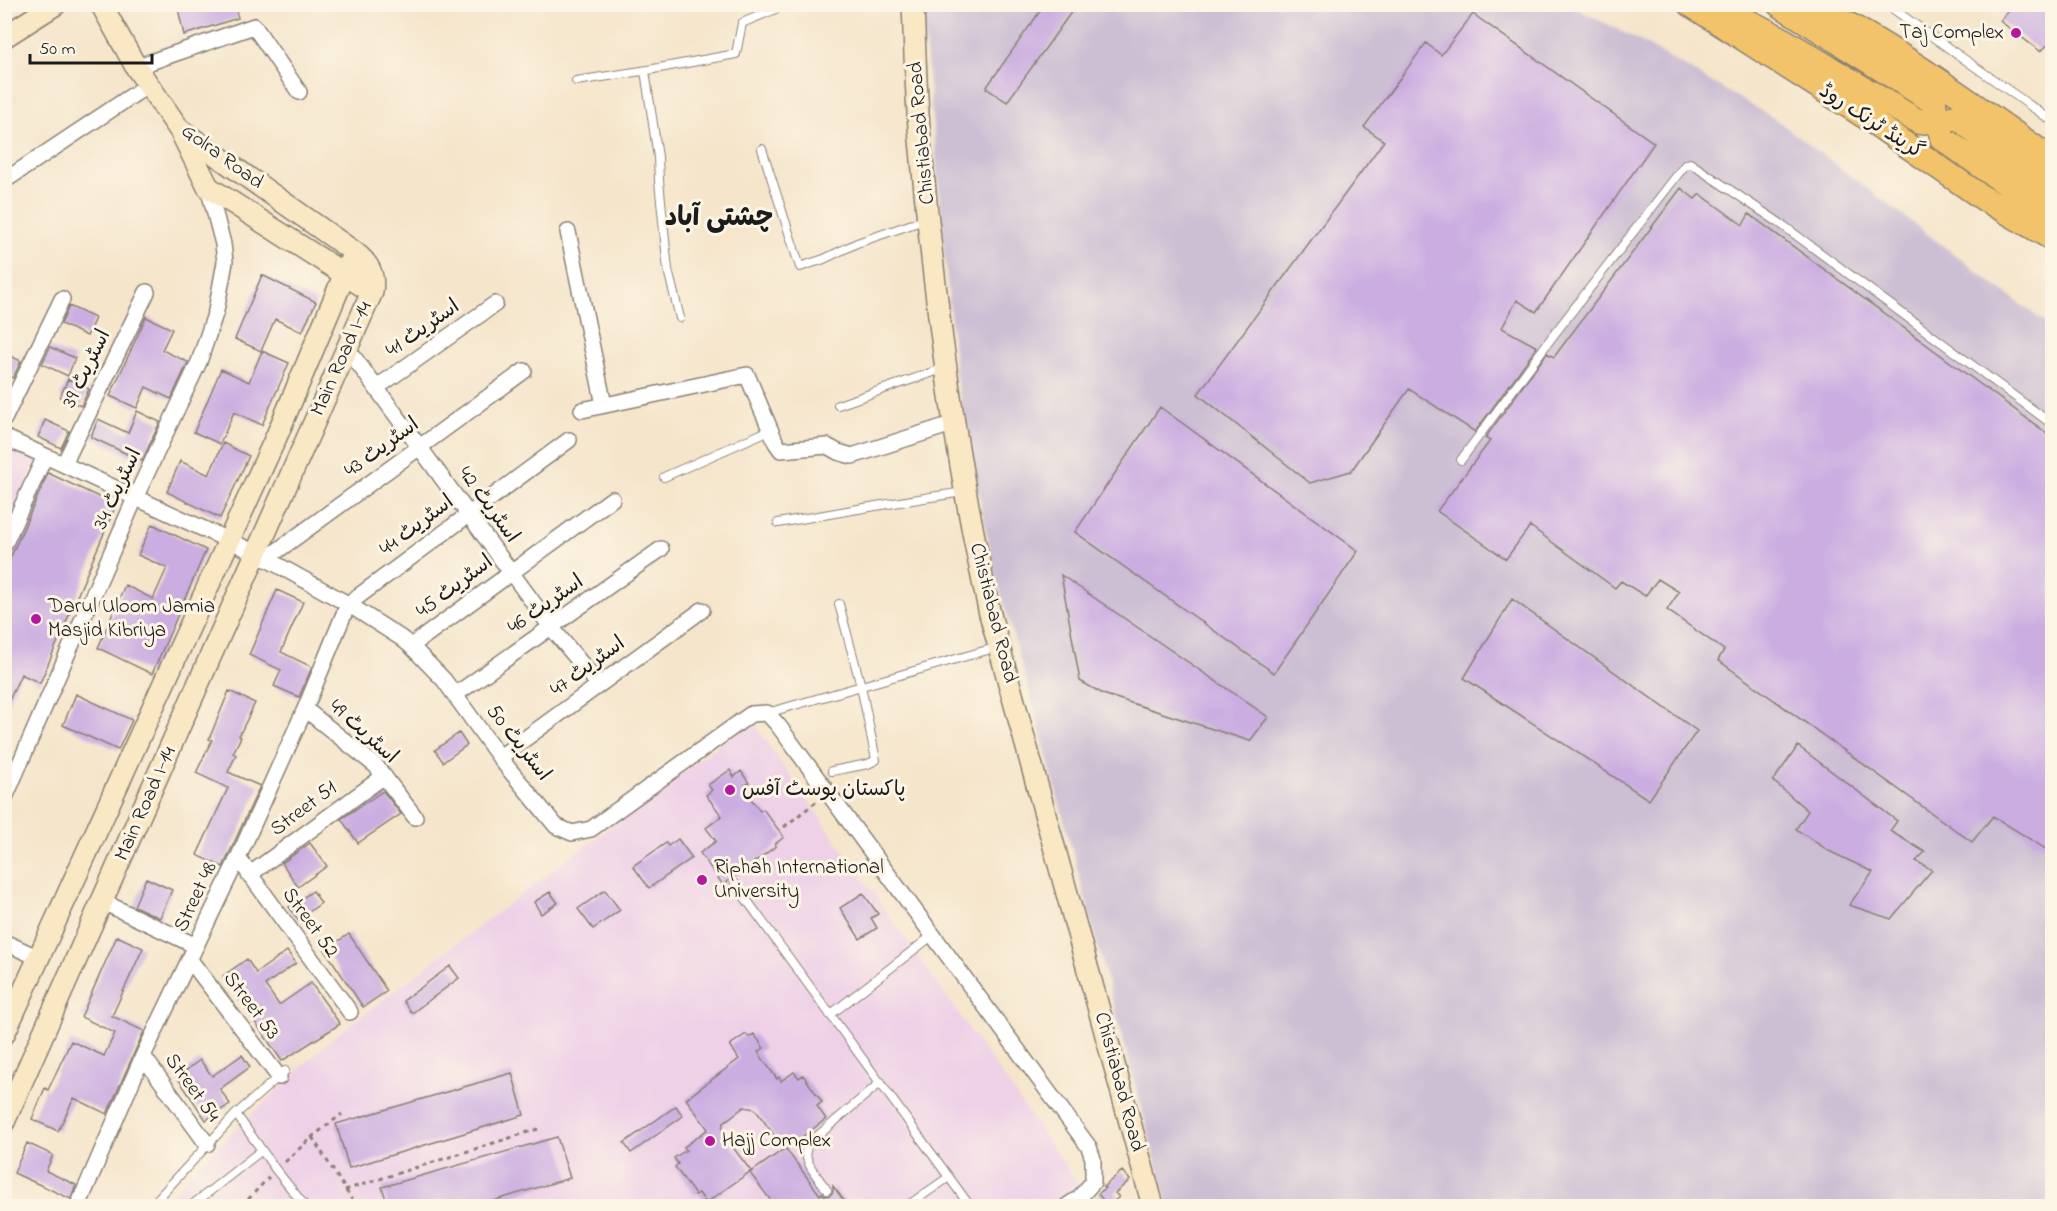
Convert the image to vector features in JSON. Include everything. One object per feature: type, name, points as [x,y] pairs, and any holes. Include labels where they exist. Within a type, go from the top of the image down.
[{"type":"highway","name":"گرینڈ ٹرنک روڈ","points":[[1690,4],[1866,117],[1983,198],[2052,238]]},
{"type":"highway","points":[[1714,4],[1778,37],[1919,122],[1927,121],[1933,116],[1936,111],[1934,102],[1779,4]]},
{"type":"highway","points":[[1809,4],[1911,63],[2052,160]]},
{"type":"highway","points":[[2052,189],[1998,151],[1958,117],[1949,117],[1943,122],[1940,130],[1942,138],[2052,216]]},
{"type":"main road","points":[[4,37],[56,4]]},
{"type":"main road","name":"Golra Road","points":[[101,4],[136,67],[179,129],[354,252]]},
{"type":"main road","name":"Chistiabad Road","points":[[913,4],[921,148],[929,219],[947,368],[976,551],[999,647],[1153,1206]]},
{"type":"main road","points":[[179,129],[208,187],[372,292]]},
{"type":"main road","name":"Main Road I-14","points":[[4,1034],[277,435],[354,252],[371,270],[374,281],[372,292],[261,556],[4,1122]]},
{"type":"street","points":[[136,67],[254,26],[299,92]]},
{"type":"street","points":[[4,181],[148,85]]},
{"type":"street","name":"اسٹریٹ 34","points":[[4,800],[136,496],[199,362],[222,286],[225,262],[223,244],[208,187]]},
{"type":"street","points":[[568,232],[604,405]]},
{"type":"street","name":"اسٹریٹ 39","points":[[64,464],[147,292]]},
{"type":"street","points":[[4,419],[62,299]]},
{"type":"street","name":"اسٹریٹ 41","points":[[376,388],[495,304]]},
{"type":"street","name":"اسٹریٹ 42","points":[[347,348],[550,627],[599,685]]},
{"type":"street","name":"اسٹریٹ 43","points":[[261,556],[524,371]]},
{"type":"street","points":[[582,410],[747,375],[781,450],[827,446],[852,456],[955,423]]},
{"type":"street","name":"اسٹریٹ 50","points":[[4,437],[136,496],[261,556],[348,604],[411,646],[444,680],[500,757],[556,826],[572,833],[591,829],[751,714],[767,712]]},
{"type":"street","name":"اسٹریٹ 44","points":[[348,604],[569,440]]},
{"type":"street","points":[[4,545],[45,456]]},
{"type":"street","name":"اسٹریٹ 45","points":[[411,646],[612,499]]},
{"type":"street","name":"اسٹریٹ 46","points":[[455,695],[661,549]]},
{"type":"street","name":"Street 48","points":[[78,1206],[144,1056],[304,709],[348,604]]},
{"type":"street","name":"اسٹریٹ 47","points":[[500,757],[702,610]]},
{"type":"street","name":"اسٹریٹ 49","points":[[304,709],[376,766],[415,817]]},
{"type":"street","points":[[767,712],[1089,1147],[1094,1159],[1093,1182],[1067,1206]]},
{"type":"street","name":"Street 51","points":[[249,875],[384,776]]},
{"type":"street","name":"Street 52","points":[[237,858],[350,1012]]},
{"type":"street","points":[[103,902],[196,946]]},
{"type":"street","points":[[4,942],[39,958]]},
{"type":"street","name":"Street 53","points":[[190,960],[282,1074]]},
{"type":"street","name":"Street 54","points":[[144,1056],[207,1144]]},
{"type":"lane","points":[[576,81],[736,54],[742,23],[788,4]]},
{"type":"lane","points":[[1886,4],[2052,121]]},
{"type":"lane","points":[[645,70],[658,157],[668,270],[680,318]]},
{"type":"lane","points":[[762,149],[800,267],[824,259],[856,243],[908,224],[929,219]]},
{"type":"lane","points":[[1461,460],[1559,328],[1685,165],[1690,163],[1781,224],[2052,424]]},
{"type":"lane","points":[[838,405],[947,368]]},
{"type":"lane","points":[[664,477],[770,430]]},
{"type":"lane","points":[[778,523],[886,503],[966,492]]},
{"type":"lane","points":[[832,771],[868,764],[876,760],[861,687],[839,604]]},
{"type":"lane","points":[[767,712],[999,647]]},
{"type":"lane","points":[[735,884],[970,1206]]},
{"type":"lane","points":[[830,1015],[933,935]]},
{"type":"lane","points":[[151,1206],[236,1114],[282,1074]]},
{"type":"lane","points":[[827,1190],[808,1162],[805,1149],[881,1082]]},
{"type":"lane","points":[[236,1114],[305,1206]]},
{"type":"lane","points":[[191,1206],[262,1150]]},
{"type":"lane","points":[[907,1206],[949,1177]]},
{"type":"path","points":[[784,827],[828,792]]},
{"type":"path","points":[[242,1206],[276,1170],[312,1137],[342,1114]]},
{"type":"path","points":[[345,1190],[538,1129]]},
{"type":"path","points":[[312,1137],[356,1206]]},
{"type":"path","points":[[247,1201],[251,1206]]},
{"type":"shaded area","points":[[922,5],[1569,5],[1642,42],[1775,119],[2052,328],[2052,1206],[1168,1206],[1028,686],[994,570],[956,377]]},
{"type":"shaded area","points":[[5,445],[37,460],[5,533]]},
{"type":"shaded area","name":"Riphah International University","points":[[751,720],[1094,1206],[161,1206],[212,1152],[330,1040]]},
{"type":"building","points":[[177,4],[234,4],[238,18],[184,35]]},
{"type":"building","points":[[1045,4],[1077,4],[1007,102],[986,88]]},
{"type":"building","points":[[2014,4],[2052,4],[2052,42],[2040,51],[2000,21]]},
{"type":"building","points":[[1473,14],[1654,143],[1536,312],[1517,300],[1502,328],[1537,347],[1475,432],[1409,389],[1351,471],[1310,483],[1198,394],[1384,141],[1364,127],[1426,43],[1441,55]]},
{"type":"building","points":[[1681,188],[1695,199],[1700,194],[1743,225],[1749,214],[2052,437],[2052,853],[1993,816],[1972,842],[1718,660],[1724,650],[1667,610],[1679,592],[1658,579],[1645,596],[1621,581],[1615,588],[1530,526],[1506,559],[1437,511],[1490,441],[1485,438],[1547,353],[1554,357]]},
{"type":"building","points":[[262,275],[316,302],[302,332],[275,319],[261,351],[235,339]]},
{"type":"building","points":[[69,306],[95,318],[87,336],[61,324]]},
{"type":"building","points":[[146,317],[172,329],[162,350],[188,362],[171,399],[146,387],[137,408],[110,396]]},
{"type":"building","points":[[50,347],[75,358],[68,376],[42,364]]},
{"type":"building","points":[[262,351],[289,363],[262,425],[234,412],[220,444],[194,432],[221,369],[249,382]]},
{"type":"building","points":[[4,353],[21,361],[13,378],[4,374]]},
{"type":"building","points":[[68,379],[89,389],[81,406],[60,397]]},
{"type":"building","points":[[1160,407],[1358,551],[1274,673],[1075,532]]},
{"type":"building","points":[[137,411],[160,422],[142,461],[91,437],[98,419],[128,433]]},
{"type":"building","points":[[45,420],[69,431],[61,448],[38,437]]},
{"type":"building","points":[[223,443],[249,456],[220,518],[167,492],[180,461],[209,475]]},
{"type":"building","name":"Darul Uloom Jamia Masjid Kibriya","points":[[48,473],[116,505],[40,683],[21,674],[4,712],[4,572]]},
{"type":"building","points":[[152,524],[206,550],[152,674],[98,648],[125,585],[153,599],[167,568],[138,555]]},
{"type":"building","points":[[1061,575],[1268,717],[1250,741],[1103,694],[1080,681]]},
{"type":"building","points":[[277,590],[303,602],[281,652],[312,667],[299,697],[274,686],[281,670],[249,655]]},
{"type":"building","points":[[1512,599],[1697,731],[1649,800],[1464,678]]},
{"type":"building","points":[[229,691],[255,703],[239,736],[241,737],[233,753],[236,755],[228,772],[260,786],[223,867],[197,855],[228,788],[196,773],[212,740],[209,739]]},
{"type":"building","points":[[76,694],[132,720],[118,750],[63,725]]},
{"type":"building","points":[[459,733],[467,745],[443,762],[435,750]]},
{"type":"building","points":[[1798,746],[1897,821],[1890,831],[1925,852],[1916,861],[1932,870],[1891,919],[1849,905],[1873,872],[1829,851],[1796,829],[1808,811],[1773,781]]},
{"type":"building","points":[[730,770],[734,777],[741,771],[749,783],[745,785],[748,789],[745,791],[760,811],[763,809],[784,837],[775,844],[776,846],[723,885],[700,853],[716,841],[706,828],[722,816],[706,795],[712,790],[708,785]]},
{"type":"building","points":[[383,791],[401,814],[358,843],[341,819]]},
{"type":"building","points":[[678,839],[692,858],[649,888],[633,866],[666,843],[668,846]]},
{"type":"building","points":[[310,843],[327,866],[298,887],[282,863]]},
{"type":"building","points":[[146,878],[172,890],[160,918],[134,906]]},
{"type":"building","points":[[605,890],[620,910],[593,929],[578,909]]},
{"type":"building","points":[[313,891],[321,903],[298,920],[289,907]]},
{"type":"building","points":[[550,892],[558,903],[541,914],[534,902]]},
{"type":"building","points":[[863,893],[878,914],[871,918],[877,928],[860,939],[840,908]]},
{"type":"building","points":[[349,934],[387,991],[363,1007],[325,950]]},
{"type":"building","points":[[117,936],[143,948],[112,1016],[144,1031],[107,1114],[74,1098],[58,1131],[32,1119],[45,1088],[48,1090],[71,1041],[104,1056],[115,1033],[81,1017]]},
{"type":"building","points":[[287,951],[296,963],[265,985],[279,1005],[311,983],[340,1024],[282,1061],[223,976],[247,959],[256,973]]},
{"type":"building","points":[[450,966],[459,978],[412,1013],[403,1001]]},
{"type":"building","name":"Hajj Complex","points":[[746,1034],[749,1037],[754,1034],[764,1048],[758,1052],[777,1079],[779,1077],[781,1081],[794,1072],[799,1078],[803,1075],[822,1102],[817,1106],[826,1119],[786,1149],[820,1195],[822,1193],[825,1196],[830,1195],[833,1192],[833,1186],[848,1206],[775,1206],[750,1173],[784,1149],[755,1109],[744,1107],[723,1123],[722,1133],[751,1171],[706,1203],[699,1193],[695,1195],[675,1167],[678,1164],[674,1158],[686,1150],[684,1147],[708,1129],[686,1099],[739,1059],[730,1045]]},
{"type":"building","points":[[242,1055],[250,1067],[220,1089],[230,1104],[206,1120],[177,1077],[200,1060],[212,1076]]},
{"type":"building","points":[[512,1073],[524,1115],[349,1168],[336,1124]]},
{"type":"building","points":[[676,1106],[683,1116],[631,1153],[624,1143]]},
{"type":"building","points":[[557,1137],[570,1178],[476,1206],[388,1206],[382,1187]]},
{"type":"building","points":[[27,1143],[53,1155],[46,1171],[76,1185],[71,1199],[14,1173]]},
{"type":"building","points":[[1122,1171],[1130,1180],[1115,1193],[1119,1197],[1108,1206],[1098,1194]]},
{"type":"place","name":"Taj Complex","points":[[2016,33]]},
{"type":"place","name":"Darul Uloom Jamia Masjid Kibriya","points":[[36,619]]},
{"type":"place","name":"پاکستان پوسٹ آفس","points":[[730,790]]},
{"type":"place","name":"Riphah International University","points":[[702,880]]},
{"type":"place","name":"Hajj Complex","points":[[710,1141]]},
{"type":"district","name":"چشتی آباد","points":[[719,218]]}]
